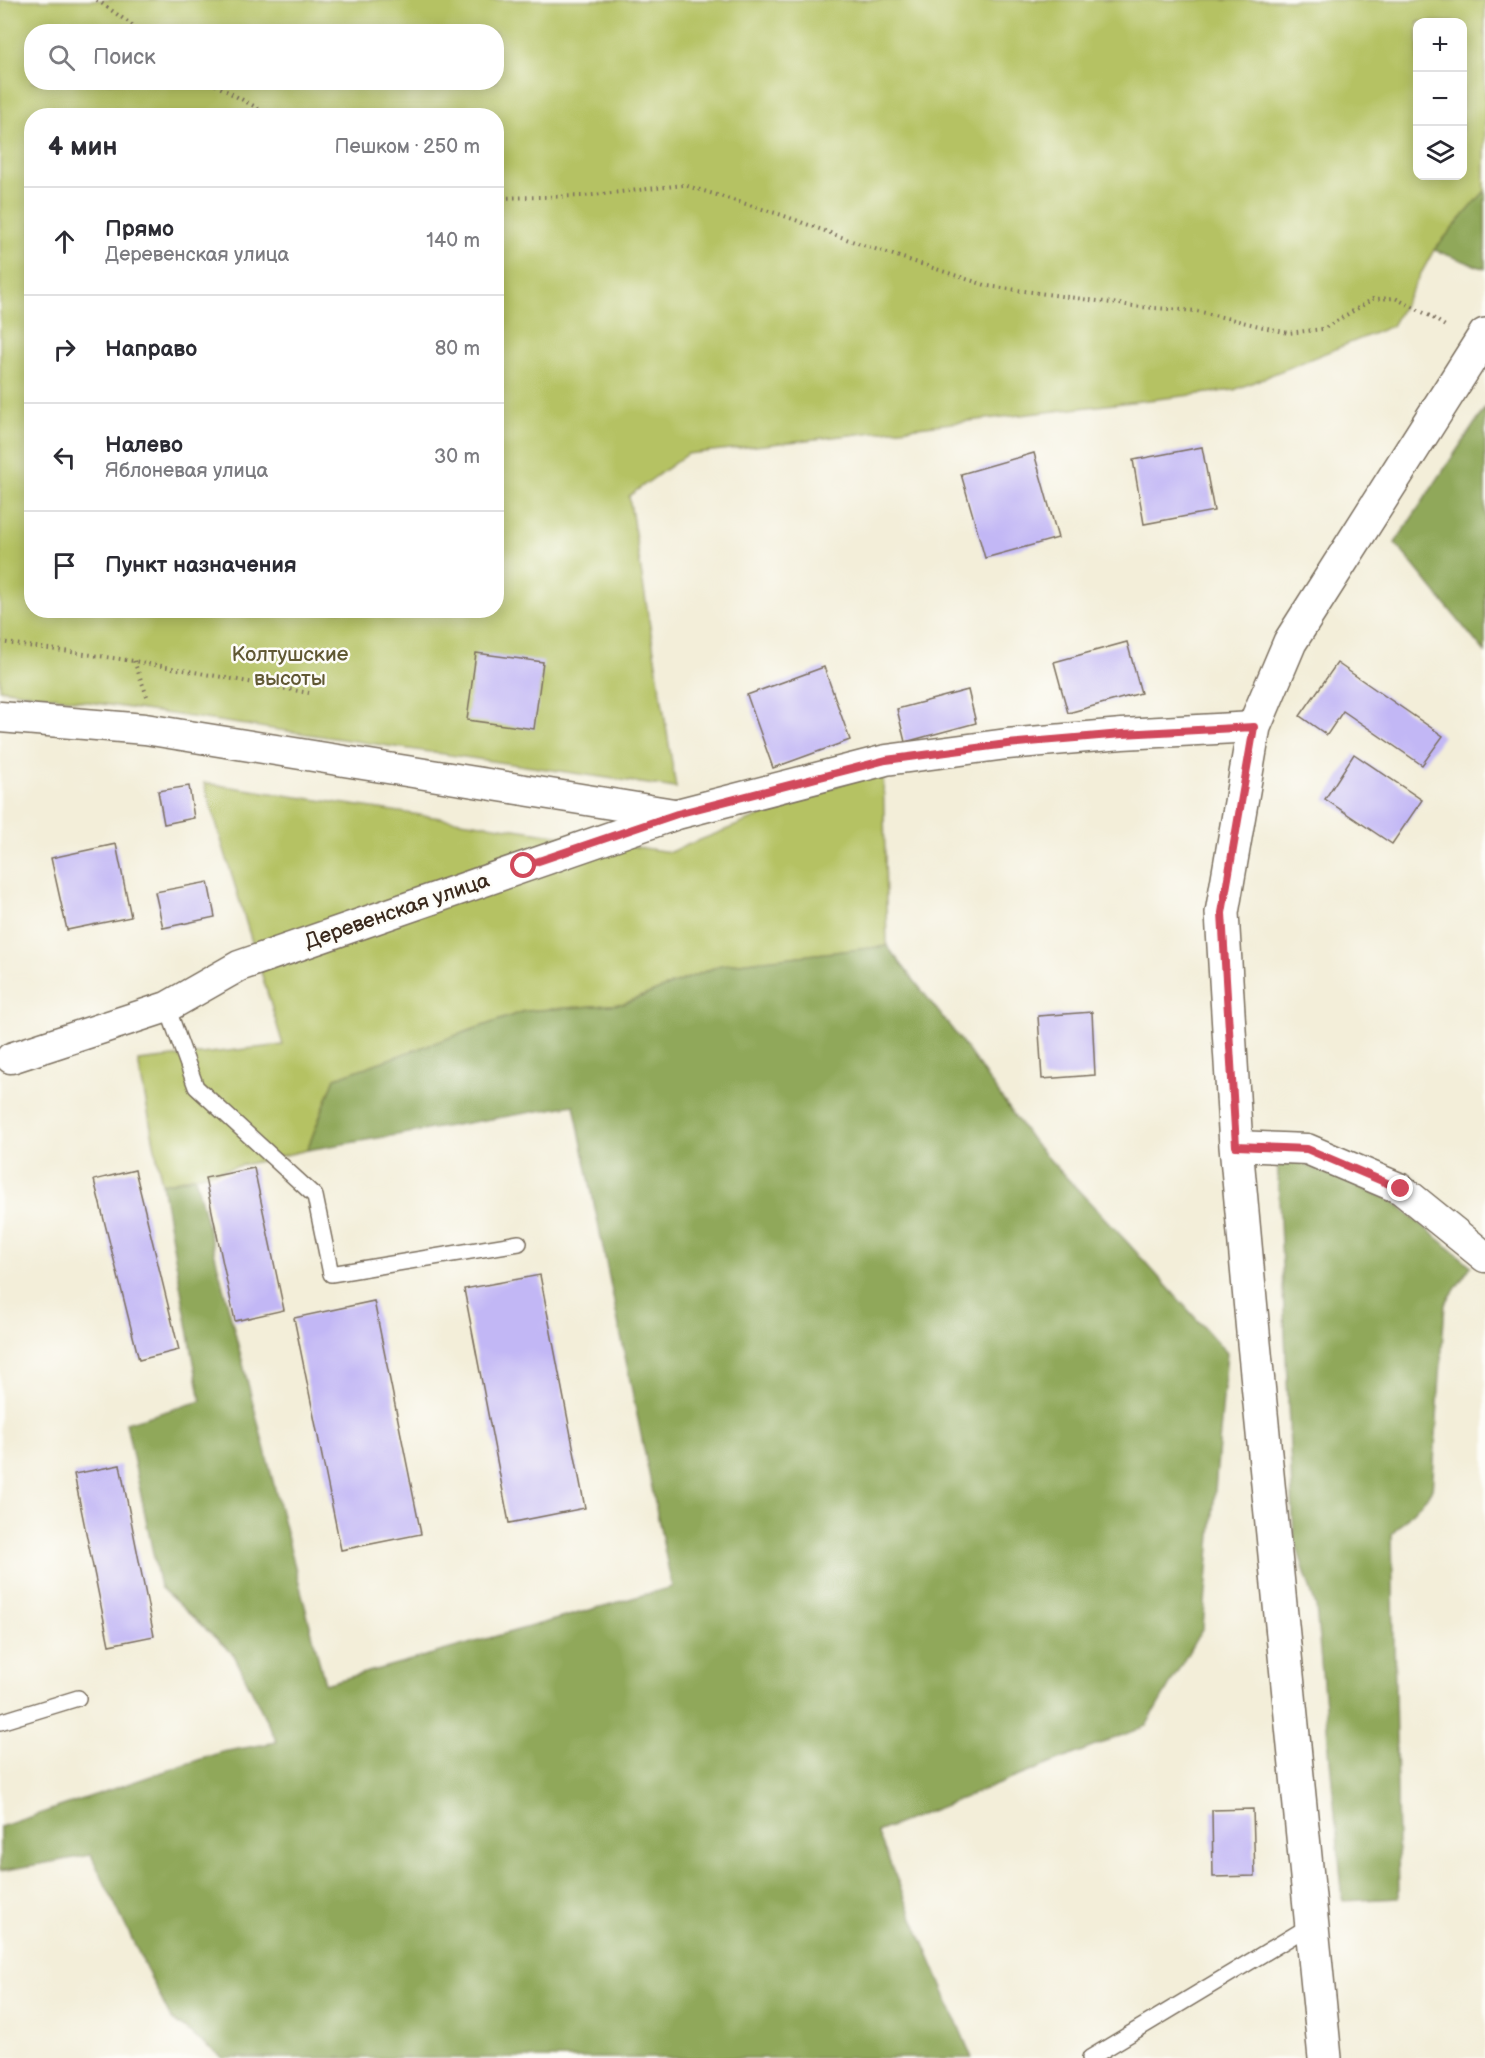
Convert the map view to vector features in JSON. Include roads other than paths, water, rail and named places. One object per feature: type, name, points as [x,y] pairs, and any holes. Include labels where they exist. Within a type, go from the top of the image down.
[{"type":"street","points":[[1326,2058],[1311,1925],[1236,1146],[1222,913],[1254,727],[1290,642],[1481,341]]},
{"type":"street","points":[[0,717],[145,729],[677,814]]},
{"type":"street","name":"Деревенская улица","points":[[11,1058],[167,1007],[239,966],[677,814],[886,760],[1007,744],[1122,734],[1254,727]]},
{"type":"street","points":[[1236,1146],[1307,1149],[1401,1189],[1485,1257]]},
{"type":"lane","points":[[167,1007],[196,1087],[315,1196],[331,1274],[519,1243]]},
{"type":"lane","points":[[0,1722],[78,1698]]},
{"type":"lane","points":[[1090,2058],[1311,1925]]},
{"type":"park label","name":"Колтушские высоты","points":[[290,666]]}]
